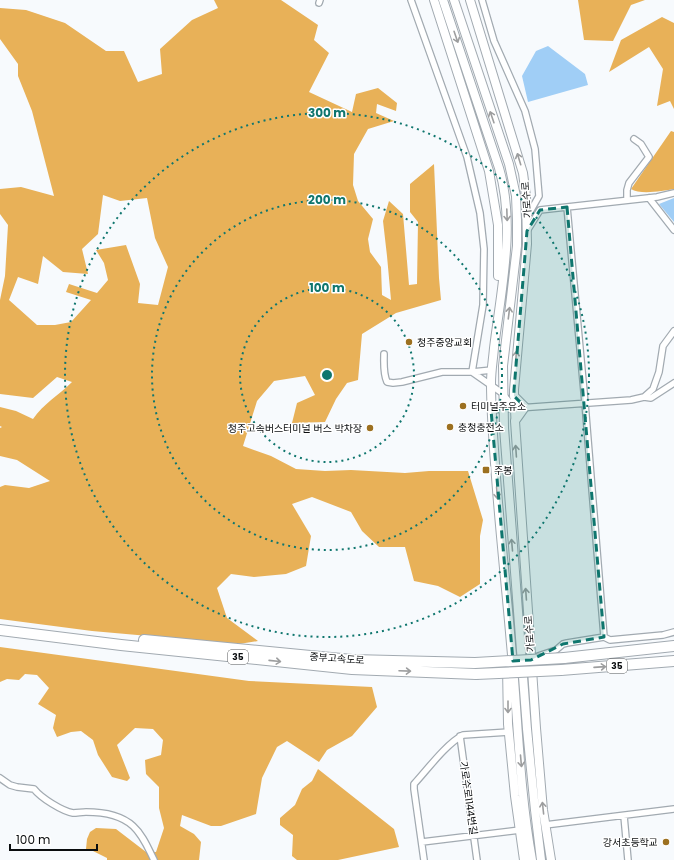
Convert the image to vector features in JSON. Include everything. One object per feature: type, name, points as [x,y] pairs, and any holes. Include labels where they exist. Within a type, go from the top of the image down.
[{"type":"highway","name":"중부고속도로","points":[[0,623],[122,638],[352,660],[475,663],[564,658],[674,646]]},
{"type":"highway","name":"중부고속도로","points":[[0,630],[121,645],[352,669],[476,674],[561,670],[674,661]]},
{"type":"main road","name":"가로수로","points":[[434,0],[482,144],[492,184],[498,225],[496,300],[497,325]]},
{"type":"main road","name":"가로수로","points":[[443,0],[503,181],[506,201],[507,232],[492,370],[491,410],[525,812],[532,860]]},
{"type":"main road","name":"가로수로","points":[[454,0],[509,164],[516,196],[516,246],[504,351],[502,393],[509,504],[528,737],[541,860]]},
{"type":"main road","points":[[465,0],[480,32]]},
{"type":"main road","name":"가로수로","points":[[470,0],[523,173],[528,217],[514,396]]},
{"type":"main road","points":[[514,396],[525,407],[515,421]]},
{"type":"main road","name":"가로수로","points":[[515,421],[530,659],[545,826],[550,860]]},
{"type":"main road","points":[[508,612],[507,646],[509,732],[524,860]]},
{"type":"street","points":[[411,0],[467,157],[480,213],[484,249],[483,304],[472,372]]},
{"type":"street","points":[[482,0],[494,41],[525,111],[535,149],[540,196],[528,217]]},
{"type":"street","points":[[627,200],[629,183],[649,158],[641,144],[634,139]]},
{"type":"street","points":[[527,231],[540,210],[649,198],[674,193]]},
{"type":"street","points":[[649,198],[674,230]]},
{"type":"street","points":[[567,207],[604,637]]},
{"type":"street","points":[[644,398],[653,389],[659,372],[663,346],[674,331]]},
{"type":"street","points":[[384,354],[385,378],[387,382],[392,383],[442,372],[492,370]]},
{"type":"street","points":[[472,372],[502,393],[514,408]]},
{"type":"street","points":[[491,410],[651,398],[674,383]]},
{"type":"street","name":"가로수로","points":[[514,396],[515,421]]},
{"type":"street","points":[[530,659],[556,650],[563,644],[567,643],[604,637],[610,640],[663,635],[674,632]]},
{"type":"street","points":[[424,860],[414,784],[460,736],[509,732]]},
{"type":"street","name":"가로수로1144번길","points":[[460,736],[477,860]]},
{"type":"street","points":[[0,778],[17,788],[34,789],[39,795],[60,809],[74,813],[99,812],[115,817],[132,825],[147,845],[154,860]]},
{"type":"street","points":[[545,826],[674,809]]},
{"type":"street","points":[[624,816],[628,860]]},
{"type":"street","points":[[422,842],[520,830]]},
{"type":"highlighted area","points":[[567,207],[604,637],[563,644],[531,660],[513,661],[491,410],[525,407],[514,396],[514,390],[527,231],[540,210]]},
{"type":"shaded area","points":[[214,0],[281,0],[318,25],[314,40],[329,53],[309,92],[352,112],[356,94],[378,88],[397,103],[396,111],[377,104],[376,113],[394,121],[368,129],[354,154],[353,185],[358,201],[373,219],[368,239],[370,252],[381,267],[382,295],[391,300],[383,221],[389,201],[403,214],[409,285],[417,284],[418,222],[410,212],[410,184],[434,164],[441,300],[396,313],[362,334],[358,380],[347,383],[336,399],[325,422],[292,423],[297,403],[315,395],[305,376],[274,381],[257,401],[243,446],[271,456],[296,469],[405,473],[429,471],[468,471],[483,520],[480,536],[480,584],[460,597],[438,586],[414,581],[405,547],[379,547],[362,531],[351,512],[312,497],[292,504],[311,536],[306,566],[286,574],[254,577],[231,574],[217,588],[227,618],[258,641],[239,644],[92,631],[0,619],[0,487],[5,485],[29,488],[50,481],[17,460],[0,456],[0,428],[2,427],[0,426],[0,407],[16,411],[33,419],[46,404],[72,382],[57,377],[33,398],[0,394],[0,300],[5,276],[8,225],[0,214],[0,189],[21,187],[54,196],[32,111],[18,76],[18,64],[0,39],[0,8],[26,10],[65,23],[106,51],[124,51],[138,82],[162,74],[160,49],[192,20],[218,8]],"holes":[[[103,195],[120,201],[147,198],[155,238],[168,267],[158,305],[138,303],[140,284],[126,245],[96,250],[104,263],[108,280],[97,293],[69,284],[66,292],[91,300],[71,322],[55,325],[37,325],[9,300],[18,277],[38,284],[43,256],[63,272],[88,274],[82,249],[98,234]]]},
{"type":"shaded area","points":[[578,0],[645,0],[631,5],[613,41],[584,40]]},
{"type":"shaded area","points":[[662,17],[674,23],[674,109],[670,101],[657,106],[663,69],[649,47],[609,72],[621,40]]},
{"type":"shaded area","points":[[671,131],[674,132],[674,189],[640,192],[631,189]]},
{"type":"shaded area","points":[[0,647],[249,681],[372,687],[377,707],[352,736],[327,750],[319,762],[287,741],[277,747],[262,778],[256,814],[221,826],[211,826],[182,815],[180,826],[194,834],[201,842],[199,860],[107,860],[107,858],[86,849],[87,839],[90,832],[96,828],[116,829],[146,852],[156,852],[164,828],[159,808],[159,787],[146,774],[145,760],[161,755],[163,740],[153,729],[135,728],[117,745],[130,778],[127,781],[112,777],[98,755],[93,740],[81,731],[71,732],[57,737],[53,728],[56,715],[38,704],[49,688],[37,675],[25,674],[19,680],[7,679],[0,682]]},
{"type":"shaded area","points":[[318,769],[394,829],[399,847],[338,860],[297,860],[292,856],[293,835],[280,825],[280,818],[295,805],[302,789],[312,781]]},
{"type":"water","points":[[548,46],[585,74],[588,85],[528,102],[522,76],[536,51]]},
{"type":"water","points":[[674,198],[674,222],[659,204]]},
{"type":"place","name":"청주중앙교회","points":[[409,342]]},
{"type":"place","name":"터미널주유소","points":[[463,406]]},
{"type":"place","name":"충청충전소","points":[[450,427]]},
{"type":"place","name":"청주고속버스터미널 버스 박차장","points":[[370,428]]},
{"type":"place","name":"주봉","points":[[486,470]]},
{"type":"place","name":"강서초등학교","points":[[666,842]]}]
